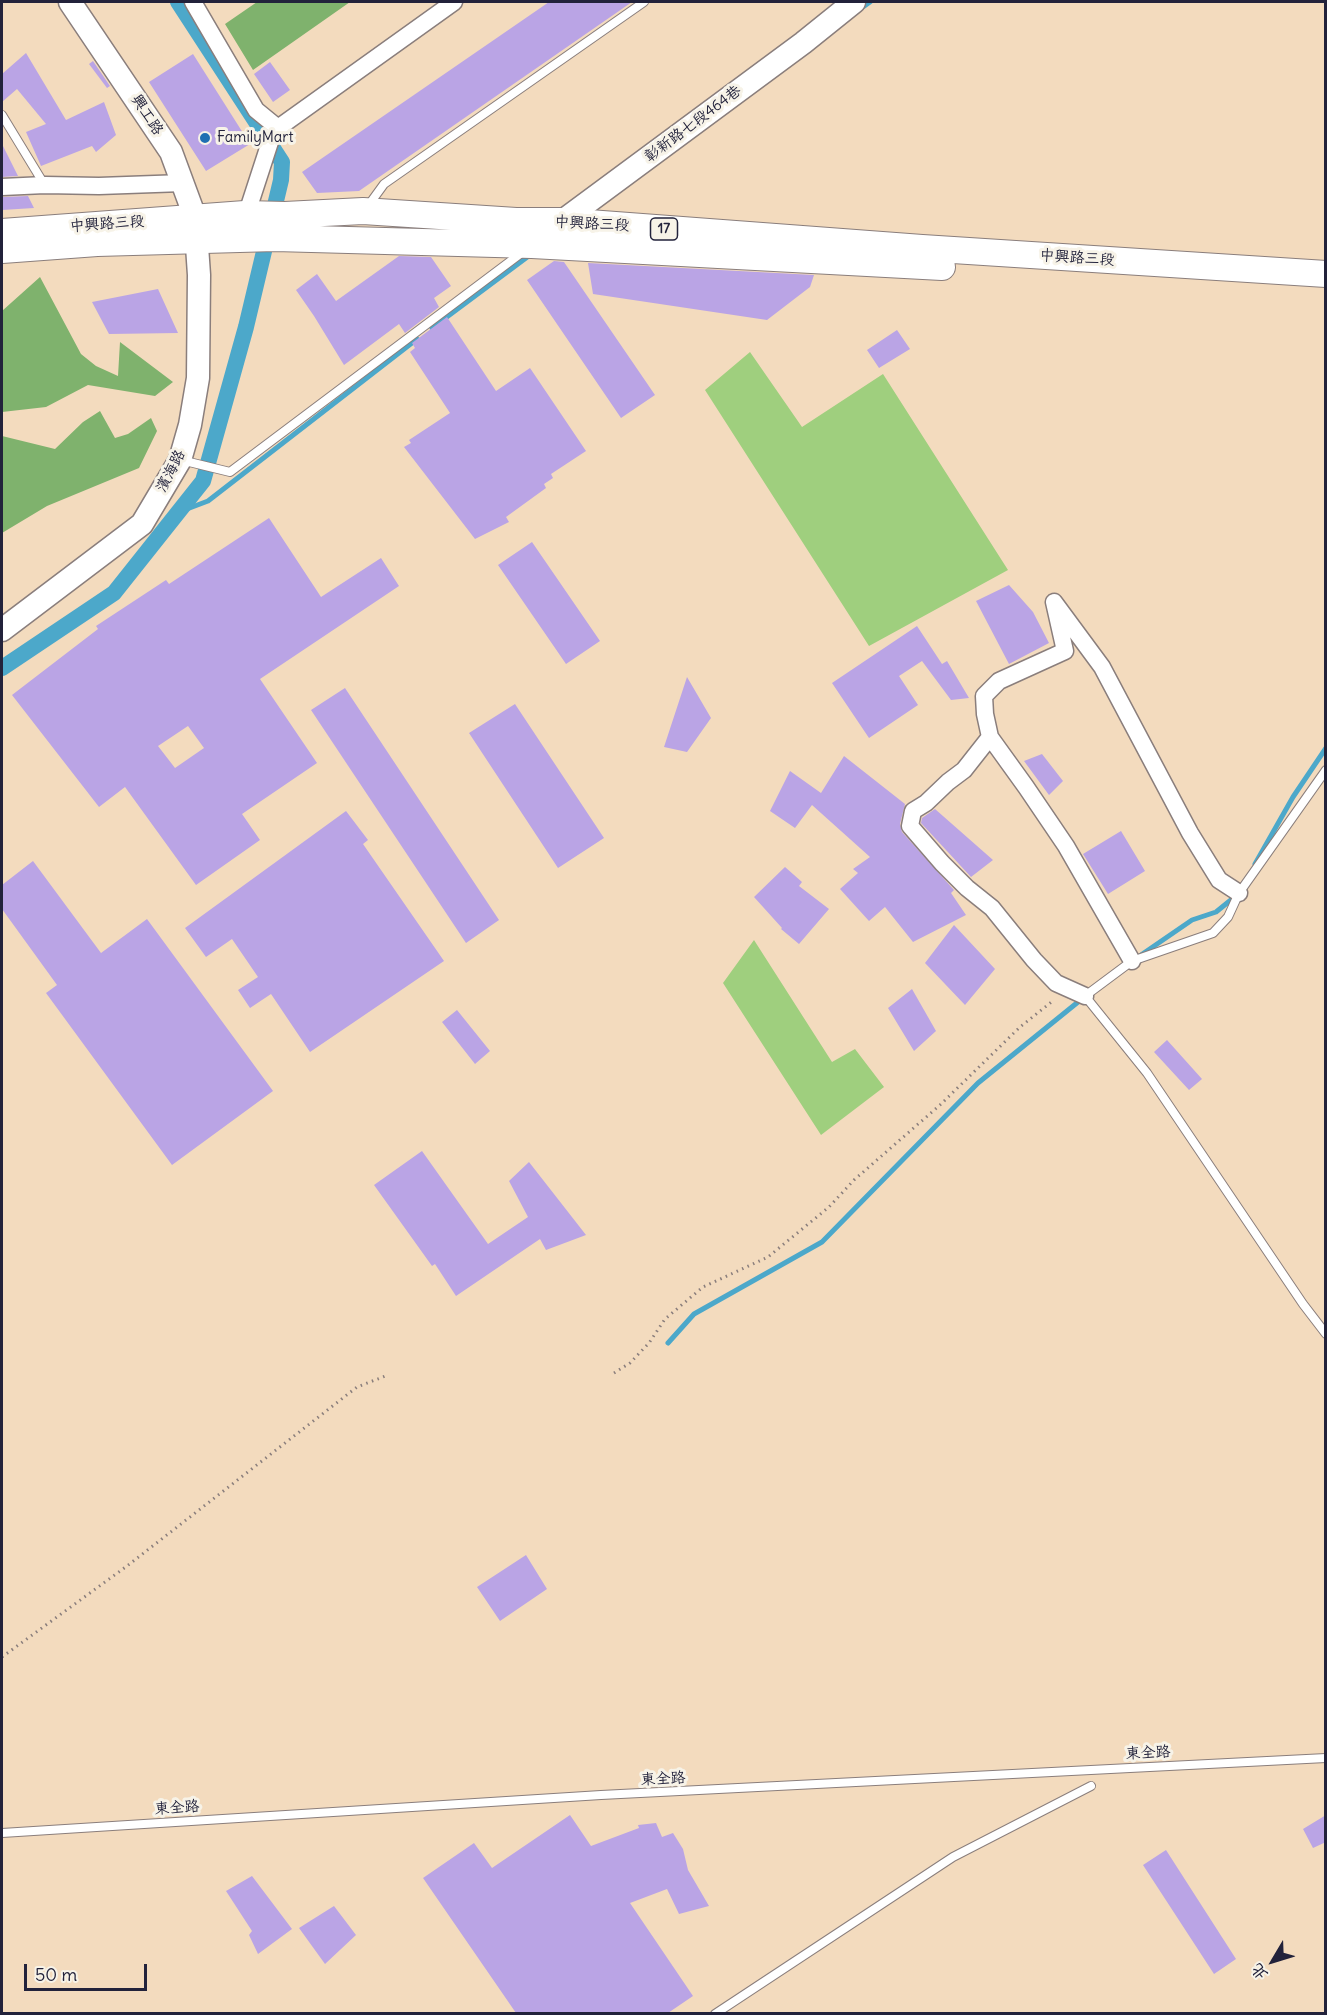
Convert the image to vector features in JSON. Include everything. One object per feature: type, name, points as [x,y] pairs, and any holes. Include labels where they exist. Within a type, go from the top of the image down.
[{"type":"main road","name":"中興路三段","points":[[2,250],[97,243],[196,228],[248,204],[285,215],[363,211],[516,221],[562,221],[922,248],[1326,274]]},
{"type":"main road","name":"中興路三段","points":[[2,232],[196,228],[241,239],[275,237],[532,245],[1326,289]]},
{"type":"street","name":"興工路","points":[[70,2],[171,152],[196,228]]},
{"type":"street","points":[[193,2],[256,110],[274,134]]},
{"type":"street","points":[[241,239],[248,204],[274,134],[454,2]]},
{"type":"street","name":"彰新路七段464巷","points":[[532,245],[803,43],[854,2]]},
{"type":"street","points":[[2,187],[183,183]]},
{"type":"street","name":"濱海路","points":[[2,630],[142,524],[180,459],[190,425],[198,378],[199,275],[196,228]]},
{"type":"street","points":[[1132,961],[1066,846],[990,737],[985,714],[984,696],[999,681],[1065,651],[1054,602],[1102,667],[1190,833],[1219,880],[1239,893]]},
{"type":"street","points":[[990,737],[964,770],[926,803],[913,811],[910,826],[942,863],[967,888],[992,908],[1034,960],[1056,983],[1085,996]]},
{"type":"lane","points":[[363,211],[384,184],[644,2]]},
{"type":"lane","points":[[2,115],[45,185]]},
{"type":"lane","points":[[180,459],[230,472],[532,245]]},
{"type":"lane","points":[[1326,770],[1239,893],[1228,917],[1213,933],[1132,961],[1085,996],[1147,1073],[1290,1286],[1326,1334]]},
{"type":"lane","name":"東全路","points":[[2,1833],[601,1795],[1326,1758]]},
{"type":"lane","points":[[715,2013],[952,1857],[1091,1786]]},
{"type":"path","points":[[614,1373],[630,1363],[649,1343],[665,1319],[703,1287],[768,1257],[829,1207],[854,1180],[940,1105],[1020,1027],[1066,990],[1085,996]]},
{"type":"path","points":[[2,1657],[127,1566],[357,1387],[388,1375]]},
{"type":"green space","points":[[257,2],[350,2],[253,70],[225,24]]},
{"type":"green space","points":[[40,277],[81,354],[96,366],[118,376],[120,342],[173,382],[155,396],[88,385],[46,407],[2,412],[2,311]]},
{"type":"green space","points":[[750,352],[802,427],[883,374],[1008,570],[869,646],[705,390]]},
{"type":"green space","points":[[100,411],[115,438],[128,434],[151,418],[157,431],[139,468],[47,506],[2,533],[2,436],[55,449],[83,422]]},
{"type":"green space","points":[[754,940],[832,1062],[855,1049],[884,1087],[821,1135],[723,983]]},
{"type":"building","points":[[549,2],[632,2],[359,191],[317,193],[302,172]]},
{"type":"building","points":[[26,53],[66,120],[104,102],[116,135],[96,152],[92,146],[41,166],[26,132],[46,124],[17,89],[2,102],[2,74]]},
{"type":"building","points":[[193,54],[250,144],[206,171],[149,82]]},
{"type":"building","points":[[93,61],[110,86],[107,88],[89,64]]},
{"type":"building","points":[[270,62],[290,90],[273,102],[254,74]]},
{"type":"building","points":[[2,144],[18,176],[2,177]]},
{"type":"building","points":[[28,196],[34,208],[2,210],[2,197]]},
{"type":"building","points":[[399,256],[431,257],[451,286],[434,298],[439,307],[405,333],[399,324],[344,365],[296,290],[317,274],[336,301]]},
{"type":"building","points":[[554,261],[564,262],[655,395],[621,418],[527,280]]},
{"type":"building","points":[[588,263],[814,275],[810,287],[767,320],[593,294]]},
{"type":"building","points":[[158,289],[178,333],[109,334],[92,302]]},
{"type":"building","points":[[447,317],[496,391],[530,368],[586,451],[551,474],[553,478],[544,484],[546,488],[506,517],[509,522],[475,539],[404,447],[411,443],[409,440],[450,413],[410,352],[415,348],[412,343]]},
{"type":"building","points":[[897,330],[910,349],[879,368],[867,350]]},
{"type":"building","points":[[269,518],[321,597],[381,558],[399,586],[260,679],[317,763],[242,814],[260,840],[196,885],[125,787],[99,807],[12,695],[98,629],[96,626],[166,580],[169,584]],"holes":[[[188,726],[204,748],[175,768],[158,746]]]},
{"type":"building","points":[[532,542],[600,641],[566,664],[498,565]]},
{"type":"building","points":[[1009,585],[1033,612],[1049,643],[1009,664],[976,601]]},
{"type":"building","points":[[917,626],[942,664],[947,661],[969,698],[951,700],[922,661],[899,676],[918,705],[869,738],[832,683]]},
{"type":"building","points":[[687,677],[711,718],[687,752],[664,747]]},
{"type":"building","points":[[345,688],[499,920],[466,943],[311,710]]},
{"type":"building","points":[[515,704],[604,838],[558,868],[469,733]]},
{"type":"building","points":[[1042,754],[1063,781],[1049,795],[1024,761]]},
{"type":"building","points":[[844,756],[905,804],[900,824],[902,832],[954,890],[951,893],[966,915],[913,942],[885,907],[869,921],[840,889],[858,873],[853,869],[870,857],[812,805],[795,828],[770,811],[790,771],[821,793]]},
{"type":"building","points":[[935,809],[993,860],[971,877],[921,823],[922,818]]},
{"type":"building","points":[[346,811],[368,840],[363,844],[444,961],[310,1052],[271,994],[250,1008],[238,990],[258,977],[232,939],[206,957],[185,928]]},
{"type":"building","points":[[1121,831],[1145,871],[1108,894],[1083,854]]},
{"type":"building","points":[[33,861],[101,953],[147,919],[273,1091],[172,1165],[46,993],[57,985],[2,909],[2,885]]},
{"type":"building","points":[[785,867],[802,882],[799,886],[829,909],[799,944],[781,929],[754,897]]},
{"type":"building","points":[[954,925],[995,969],[965,1005],[925,963]]},
{"type":"building","points":[[912,989],[936,1031],[914,1051],[888,1008]]},
{"type":"building","points":[[457,1010],[490,1051],[475,1064],[442,1022]]},
{"type":"building","points":[[1167,1040],[1202,1079],[1189,1090],[1154,1052]]},
{"type":"building","points":[[422,1151],[488,1244],[528,1217],[509,1181],[529,1162],[586,1235],[546,1250],[540,1239],[456,1296],[435,1264],[432,1266],[374,1185]]},
{"type":"building","points":[[526,1555],[547,1589],[500,1621],[477,1587]]},
{"type":"building","points":[[570,1815],[591,1846],[639,1828],[638,1825],[656,1823],[662,1837],[673,1833],[683,1849],[688,1870],[709,1906],[679,1914],[667,1889],[630,1903],[693,1996],[668,2013],[516,2013],[423,1878],[474,1843],[492,1868]]},
{"type":"building","points":[[1326,1815],[1326,1842],[1313,1848],[1303,1829]]},
{"type":"building","points":[[1166,1850],[1236,1959],[1214,1974],[1143,1865]]},
{"type":"building","points":[[252,1876],[292,1929],[258,1954],[249,1935],[252,1931],[226,1891]]},
{"type":"building","points":[[334,1906],[356,1935],[325,1964],[299,1928]]},
{"type":"waterway","points":[[2,668],[114,593],[203,481],[246,327],[281,180],[282,162],[178,2]]},
{"type":"waterway","points":[[860,9],[870,2]]},
{"type":"waterway","points":[[432,328],[530,255]]},
{"type":"waterway","points":[[179,512],[208,501],[417,339]]},
{"type":"waterway","points":[[1255,864],[1293,797],[1326,748]]},
{"type":"waterway","points":[[1141,955],[1192,920],[1216,912],[1237,895]]},
{"type":"waterway","points":[[668,1343],[694,1314],[822,1242],[978,1083],[1083,998]]},
{"type":"place","name":"FamilyMart","points":[[205,138]]}]
